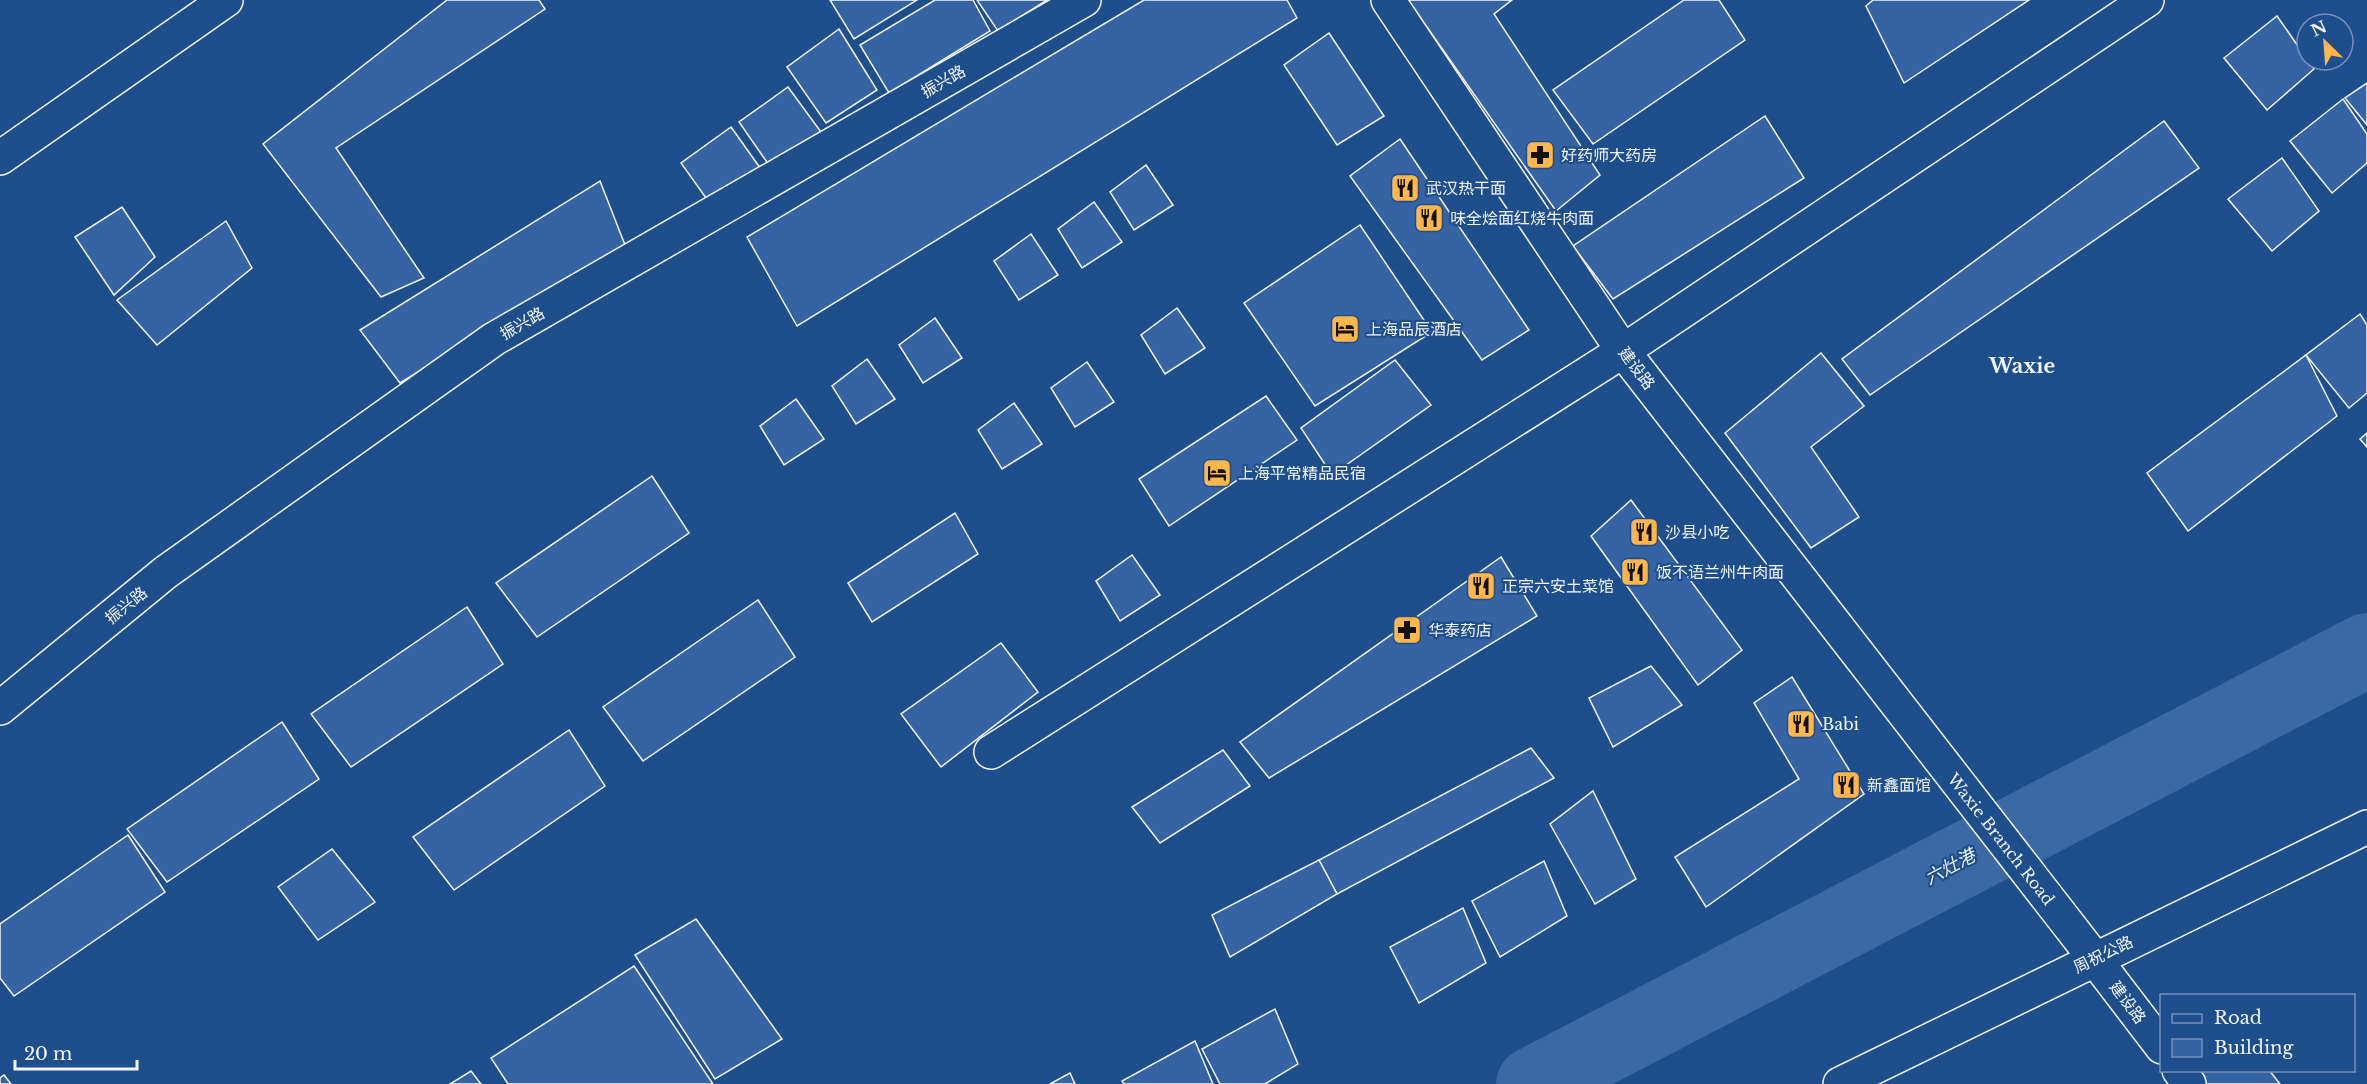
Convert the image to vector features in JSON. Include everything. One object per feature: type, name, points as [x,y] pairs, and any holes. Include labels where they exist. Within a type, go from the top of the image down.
[{"type":"street","points":[[0,158],[226,0]]},
{"type":"street","name":"振兴路","points":[[0,708],[166,572],[494,339],[1084,0]]},
{"type":"street","name":"建设路","points":[[1388,0],[1623,351],[1909,719]]},
{"type":"street","points":[[991,752],[1623,351],[2147,0]]},
{"type":"street","name":"Waxie Branch Road","points":[[1909,719],[2093,957]]},
{"type":"street","name":"周祝公路","points":[[1840,1084],[2093,957],[2367,827]]},
{"type":"street","name":"建设路","points":[[2093,957],[2160,1044]]},
{"type":"street","points":[[2180,1072],[2190,1084]]},
{"type":"building","points":[[447,0],[539,0],[545,9],[336,148],[424,278],[381,297],[263,144]]},
{"type":"building","points":[[830,0],[917,0],[854,39]]},
{"type":"building","points":[[935,0],[973,0],[990,31],[889,93],[860,45]]},
{"type":"building","points":[[977,0],[1047,0],[998,31]]},
{"type":"building","points":[[1144,0],[1287,0],[1297,18],[797,326],[747,237]]},
{"type":"building","points":[[1408,0],[1512,0],[1494,14],[1600,175],[1556,211]]},
{"type":"building","points":[[1684,0],[1719,0],[1745,40],[1593,144],[1553,90]]},
{"type":"building","points":[[1873,0],[2029,0],[1904,83],[1866,6]]},
{"type":"building","points":[[2277,16],[2295,42],[2295,72],[2311,72],[2267,110],[2224,58]]},
{"type":"building","points":[[839,29],[877,90],[826,123],[787,67]]},
{"type":"building","points":[[1329,33],[1384,116],[1337,145],[1284,65]]},
{"type":"building","points":[[2367,83],[2367,125],[2345,98]]},
{"type":"building","points":[[788,87],[821,132],[769,165],[739,122]]},
{"type":"building","points":[[2343,99],[2367,134],[2367,163],[2332,193],[2290,141]]},
{"type":"building","points":[[1765,116],[1804,178],[1613,299],[1573,246]]},
{"type":"building","points":[[2164,121],[2199,168],[1870,395],[1842,359]]},
{"type":"building","points":[[731,127],[763,172],[711,205],[681,163]]},
{"type":"building","points":[[1400,139],[1529,330],[1482,360],[1350,176]]},
{"type":"building","points":[[2282,158],[2319,211],[2272,251],[2228,199]]},
{"type":"building","points":[[1146,165],[1173,205],[1134,230],[1110,192]]},
{"type":"building","points":[[600,181],[625,245],[400,383],[360,330]]},
{"type":"building","points":[[1094,202],[1122,242],[1082,268],[1058,229]]},
{"type":"building","points":[[122,207],[155,257],[114,295],[75,237]]},
{"type":"building","points":[[226,221],[252,268],[157,345],[117,300]]},
{"type":"building","points":[[1360,225],[1432,332],[1315,406],[1244,303]]},
{"type":"building","points":[[1031,234],[1058,275],[1019,300],[994,261]]},
{"type":"building","points":[[1177,308],[1205,348],[1165,374],[1141,335]]},
{"type":"building","points":[[2360,314],[2367,325],[2367,393],[2349,408],[2306,355]]},
{"type":"building","points":[[935,318],[962,358],[923,383],[899,345]]},
{"type":"building","points":[[1821,353],[1864,406],[1811,447],[1859,517],[1811,548],[1725,433]]},
{"type":"building","points":[[2306,355],[2337,416],[2188,531],[2147,473]]},
{"type":"building","points":[[867,359],[895,399],[856,424],[832,386]]},
{"type":"building","points":[[1395,360],[1431,405],[1332,475],[1301,428]]},
{"type":"building","points":[[1087,362],[1114,402],[1075,427],[1051,388]]},
{"type":"building","points":[[1266,396],[1297,440],[1169,526],[1139,479]]},
{"type":"building","points":[[796,399],[824,439],[784,465],[760,426]]},
{"type":"building","points":[[1014,403],[1042,444],[1002,469],[978,430]]},
{"type":"building","points":[[2367,433],[2367,447],[2360,439]]},
{"type":"building","points":[[652,476],[689,533],[537,637],[496,583]]},
{"type":"building","points":[[1631,500],[1742,650],[1698,685],[1591,536]]},
{"type":"building","points":[[955,513],[978,554],[872,622],[848,583]]},
{"type":"building","points":[[1132,555],[1160,595],[1120,621],[1096,581]]},
{"type":"building","points":[[1501,557],[1537,616],[1269,778],[1240,742]]},
{"type":"building","points":[[758,600],[795,657],[643,761],[603,707]]},
{"type":"building","points":[[467,607],[503,664],[351,767],[311,714]]},
{"type":"building","points":[[1001,643],[1038,692],[941,767],[901,714]]},
{"type":"building","points":[[1651,666],[1682,705],[1613,747],[1589,698]]},
{"type":"building","points":[[1792,677],[1864,794],[1706,907],[1675,857],[1799,779],[1754,703]]},
{"type":"building","points":[[282,722],[319,779],[167,882],[127,829]]},
{"type":"building","points":[[569,730],[605,786],[454,890],[413,837]]},
{"type":"building","points":[[1531,748],[1554,778],[1337,894],[1319,860]]},
{"type":"building","points":[[1223,750],[1250,786],[1160,843],[1132,807]]},
{"type":"building","points":[[1593,791],[1636,879],[1595,904],[1550,824]]},
{"type":"building","points":[[128,835],[165,892],[14,996],[0,978],[0,924]]},
{"type":"building","points":[[332,849],[375,902],[318,940],[278,887]]},
{"type":"building","points":[[1319,860],[1337,894],[1230,957],[1212,915]]},
{"type":"building","points":[[1544,861],[1567,916],[1500,957],[1472,901]]},
{"type":"building","points":[[1463,908],[1486,963],[1419,1003],[1390,947]]},
{"type":"building","points":[[696,919],[782,1039],[715,1079],[635,955]]},
{"type":"building","points":[[634,966],[713,1084],[508,1084],[491,1058]]},
{"type":"building","points":[[1275,1009],[1298,1064],[1265,1084],[1220,1084],[1202,1049]]},
{"type":"building","points":[[1195,1041],[1213,1084],[1124,1084],[1122,1081]]},
{"type":"building","points":[[471,1071],[481,1084],[450,1084]]},
{"type":"building","points":[[2194,1072],[2271,1072],[2280,1084],[2202,1084]]},
{"type":"building","points":[[1070,1073],[1075,1084],[1050,1084]]},
{"type":"building","points":[[4,1075],[11,1084],[0,1084],[0,1078]]},
{"type":"waterway","name":"六灶港","points":[[1533,1084],[2367,650]]},
{"type":"place","name":"好药师大药房","points":[[1540,155]]},
{"type":"place","name":"武汉热干面","points":[[1405,188]]},
{"type":"place","name":"味全烩面红烧牛肉面","points":[[1429,218]]},
{"type":"place","name":"上海品辰酒店","points":[[1345,329]]},
{"type":"place","name":"上海平常精品民宿","points":[[1217,473]]},
{"type":"place","name":"沙县小吃","points":[[1644,532]]},
{"type":"place","name":"饭不语兰州牛肉面","points":[[1635,572]]},
{"type":"place","name":"正宗六安土菜馆","points":[[1481,586]]},
{"type":"place","name":"华泰药店","points":[[1407,630]]},
{"type":"place","name":"Babi","points":[[1801,724]]},
{"type":"place","name":"新鑫面馆","points":[[1846,785]]},
{"type":"district","name":"Waxie","points":[[2022,366]]}]
